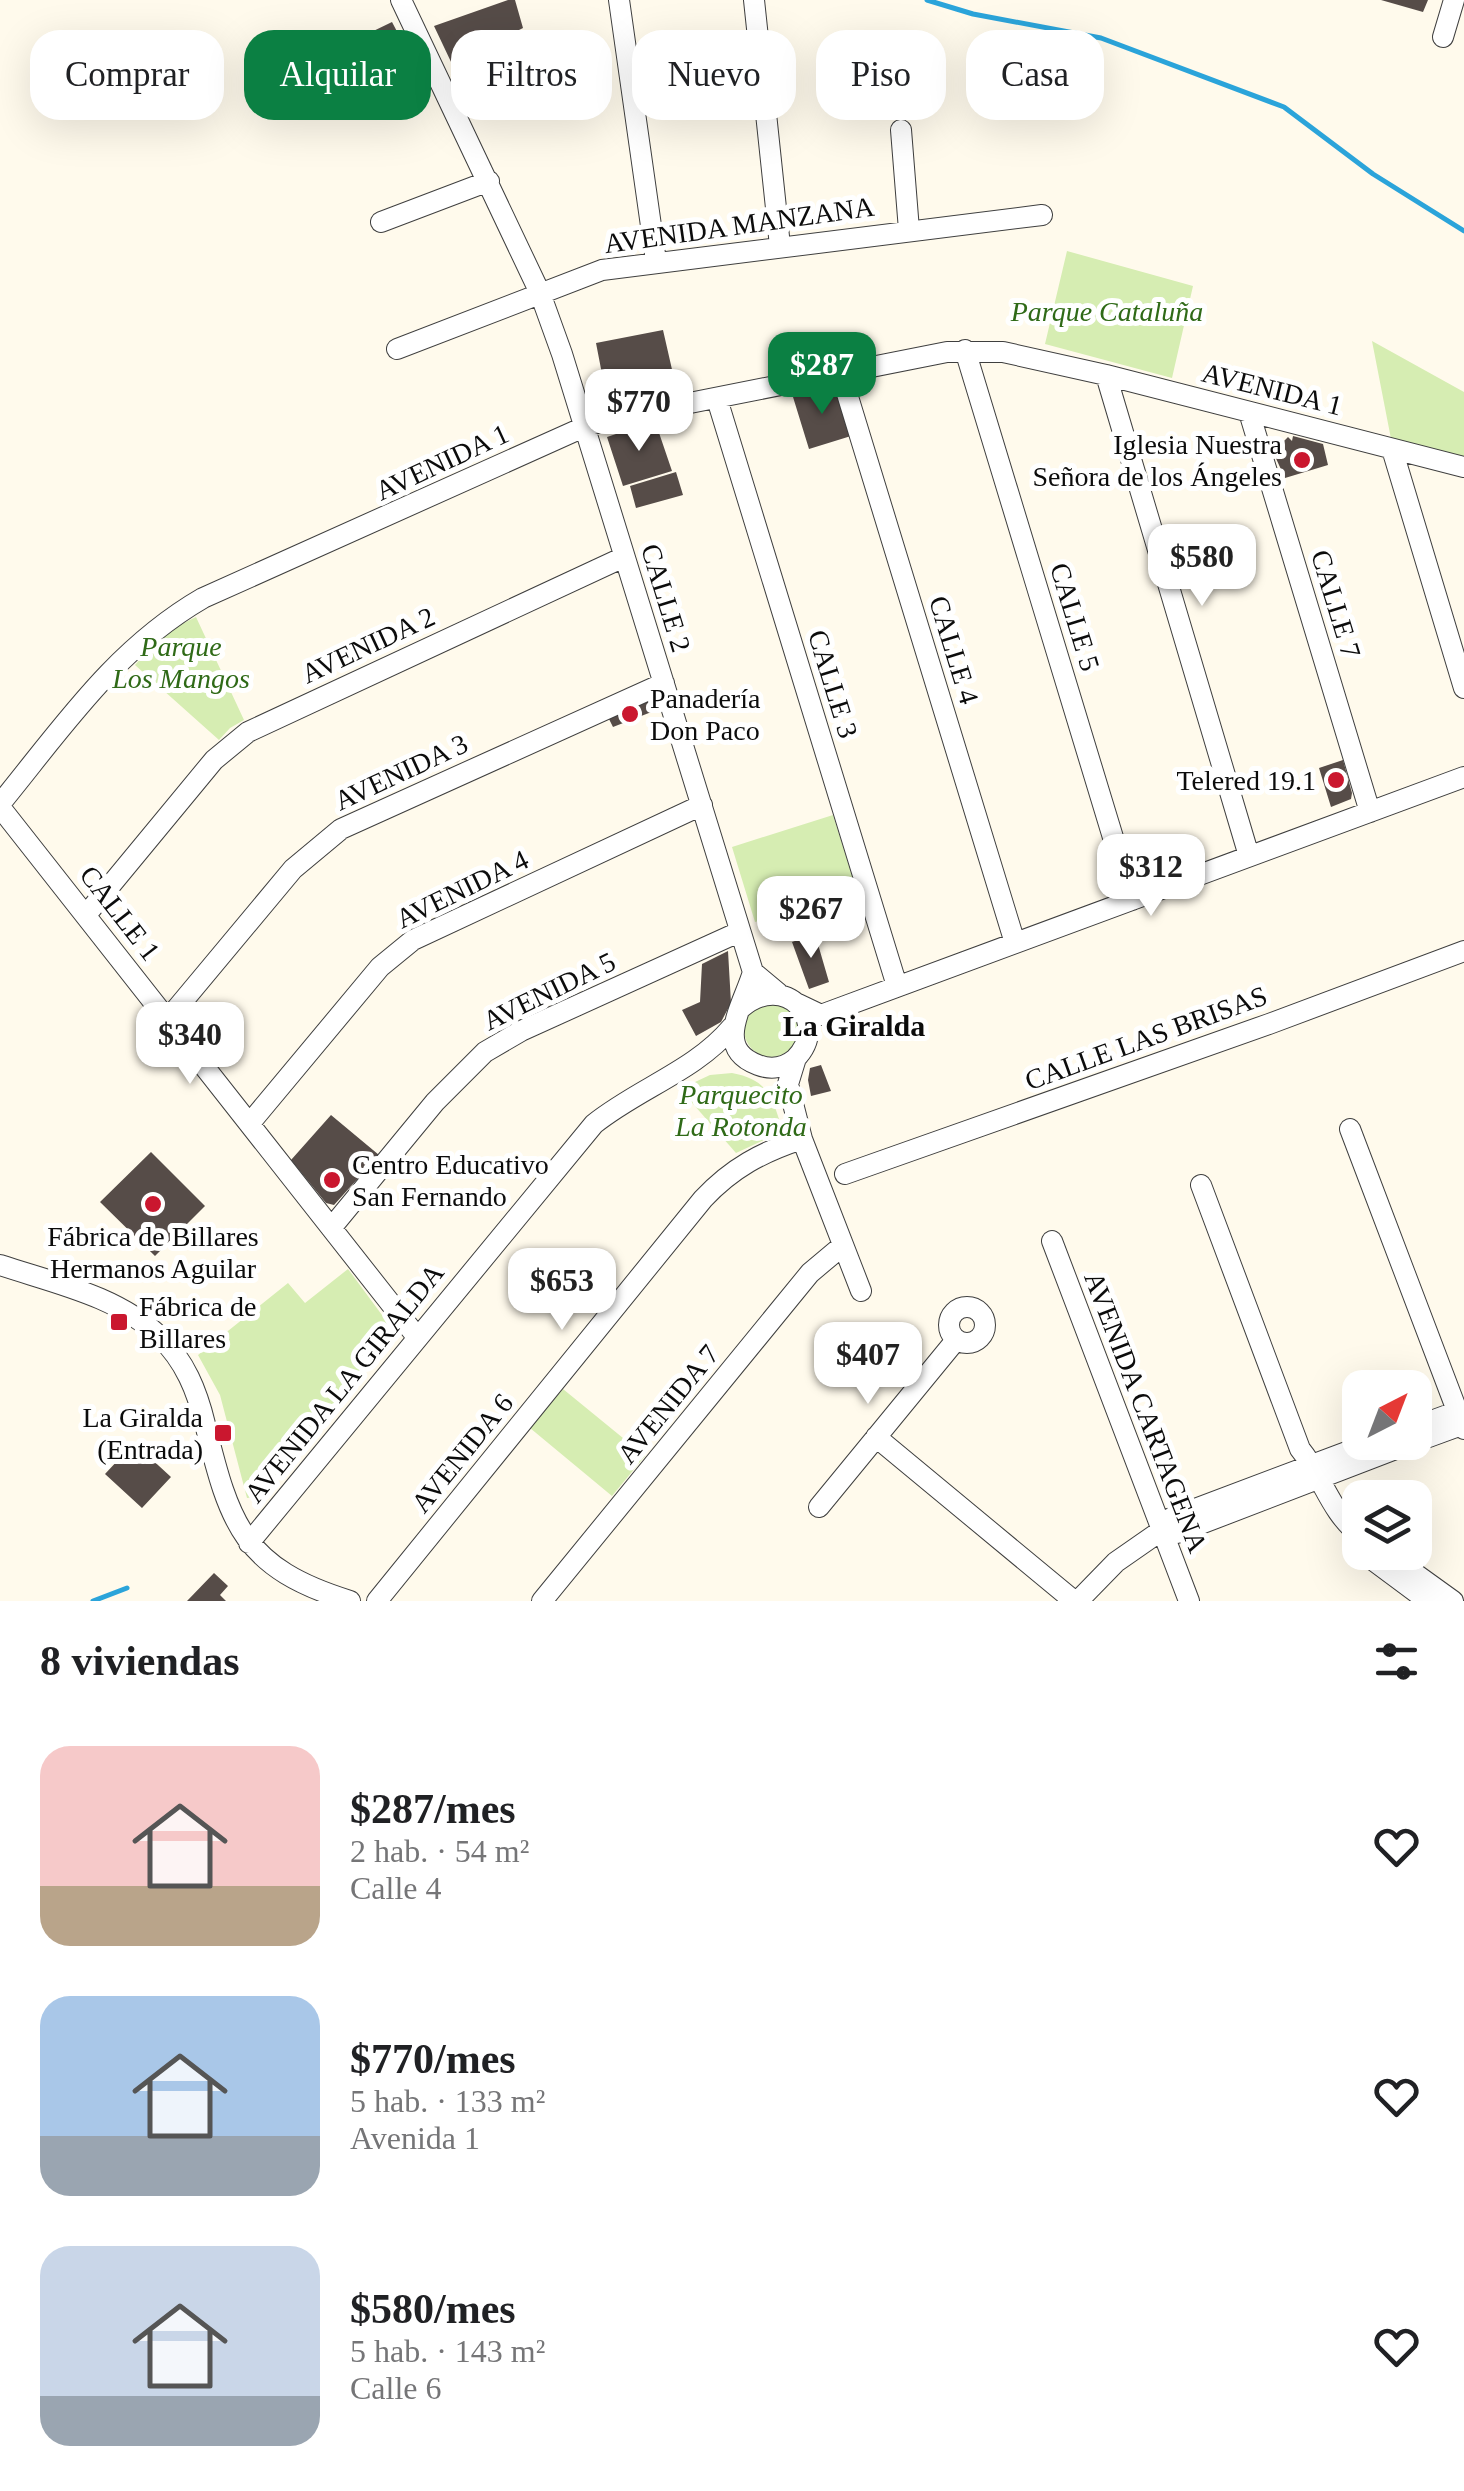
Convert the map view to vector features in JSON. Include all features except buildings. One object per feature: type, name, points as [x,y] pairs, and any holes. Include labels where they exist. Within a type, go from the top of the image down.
[{"type":"street","name":"CALLE 2","points":[[401,0],[540,293],[753,972]]},
{"type":"street","points":[[619,0],[656,262]]},
{"type":"street","points":[[754,0],[780,246]]},
{"type":"street","points":[[1443,37],[1454,0]]},
{"type":"street","points":[[901,130],[909,230]]},
{"type":"street","points":[[381,222],[489,181]]},
{"type":"street","name":"AVENIDA MANZANA","points":[[397,348],[602,270],[1042,215]]},
{"type":"street","name":"AVENIDA 1","points":[[0,806],[111,669],[165,620],[203,598],[584,426],[965,350],[1003,352],[1106,375],[1464,467]]},
{"type":"street","name":"CALLE 5","points":[[965,350],[1132,900]]},
{"type":"street","name":"CALLE 4","points":[[841,374],[1015,943]]},
{"type":"street","points":[[1106,375],[1250,856]]},
{"type":"street","name":"CALLE 3","points":[[717,398],[897,986]]},
{"type":"street","name":"CALLE 7","points":[[1249,412],[1370,812]]},
{"type":"street","points":[[1392,449],[1464,688]]},
{"type":"street","name":"AVENIDA 2","points":[[86,915],[214,760],[248,732],[624,557]]},
{"type":"street","name":"AVENIDA 3","points":[[168,1019],[293,870],[341,829],[664,683]]},
{"type":"street","points":[[860,1292],[802,1139],[788,1084],[796,1058],[820,1014],[1464,778]]},
{"type":"street","name":"AVENIDA 4","points":[[250,1123],[380,967],[413,940],[702,805]]},
{"type":"street","name":"CALLE 1","points":[[0,806],[417,1337]]},
{"type":"street","name":"AVENIDA 5","points":[[332,1228],[436,1102],[485,1052],[521,1031],[739,932]]},
{"type":"street","name":"CALLE LAS BRISAS","points":[[844,1174],[1464,951]]},
{"type":"street","points":[[788,1084],[735,1048],[736,1018],[753,972],[778,993],[820,1014]]},
{"type":"street","points":[[736,1018],[757,996],[778,993]]},
{"type":"street","points":[[798,1004],[808,1022],[807,1035]]},
{"type":"street","name":"AVENIDA LA GIRALDA","points":[[702,1059],[736,1018]]},
{"type":"street","name":"AVENIDA LA GIRALDA","points":[[249,1544],[594,1124],[638,1092],[702,1059],[743,1057]]},
{"type":"street","points":[[766,1068],[777,1068],[796,1058]]},
{"type":"street","points":[[1350,1129],[1462,1420]]},
{"type":"street","name":"AVENIDA 6","points":[[377,1601],[703,1199],[739,1166],[763,1152],[802,1139]]},
{"type":"street","points":[[1201,1185],[1325,1520],[1342,1535]]},
{"type":"street","name":"AVENIDA CARTAGENA","points":[[1052,1241],[1190,1601]]},
{"type":"street","name":"AVENIDA 7","points":[[542,1601],[810,1273],[841,1246]]},
{"type":"street","points":[[0,1265],[88,1294],[131,1314],[158,1335],[178,1357],[198,1398],[222,1490],[249,1544],[296,1582],[350,1601]]},
{"type":"street","points":[[819,1506],[956,1340]]},
{"type":"street","points":[[1432,1424],[1462,1420]]},
{"type":"street","points":[[1432,1434],[1462,1420]]},
{"type":"street","points":[[876,1437],[1076,1601],[1116,1562],[1162,1530],[1171,1518],[1342,1455]]},
{"type":"street","points":[[1308,1470],[1346,1460]]},
{"type":"street","points":[[1308,1470],[1342,1518]]},
{"type":"street","points":[[1386,1570],[1428,1601]]},
{"type":"street","points":[[1410,1570],[1453,1601],[1464,1587]]},
{"type":"green space","name":"Parque Cataluña","points":[[1067,251],[1193,286],[1172,378],[1045,344]]},
{"type":"green space","points":[[1372,341],[1464,392],[1464,463],[1392,444]]},
{"type":"green space","name":"Parque Los Mangos","points":[[196,617],[244,720],[219,740],[135,665],[163,633]]},
{"type":"green space","points":[[833,815],[857,891],[755,922],[732,847]]},
{"type":"green space","points":[[771,1003],[790,1011],[798,1030],[790,1049],[771,1057],[752,1049],[744,1030],[752,1011]]},
{"type":"green space","name":"Parquecito La Rotonda","points":[[732,1073],[762,1086],[772,1100],[783,1131],[736,1153],[680,1089],[710,1075]]},
{"type":"green space","points":[[348,1269],[396,1334],[264,1496],[247,1498],[220,1395],[198,1355],[288,1283],[305,1303]]},
{"type":"green space","points":[[563,1389],[645,1456],[612,1496],[530,1428]]},
{"type":"waterway","points":[[927,0],[973,14],[1101,38],[1284,107],[1373,174],[1464,231]]},
{"type":"waterway","points":[[93,1601],[127,1588]]},
{"type":"place","name":"Iglesia Nuestra Señora de los Ángeles","points":[[1302,460]]},
{"type":"place","name":"Panadería Don Paco","points":[[630,714]]},
{"type":"place","name":"Telered 19.1","points":[[1336,780]]},
{"type":"place","name":"Centro Educativo San Fernando","points":[[332,1180]]},
{"type":"place","name":"Fábrica de Billares Hermanos Aguilar","points":[[153,1204]]},
{"type":"place","name":"Fábrica de Billares","points":[[119,1322]]},
{"type":"place","name":"La Giralda (Entrada)","points":[[223,1433]]},
{"type":"district","name":"La Giralda","points":[[854,1025]]}]
